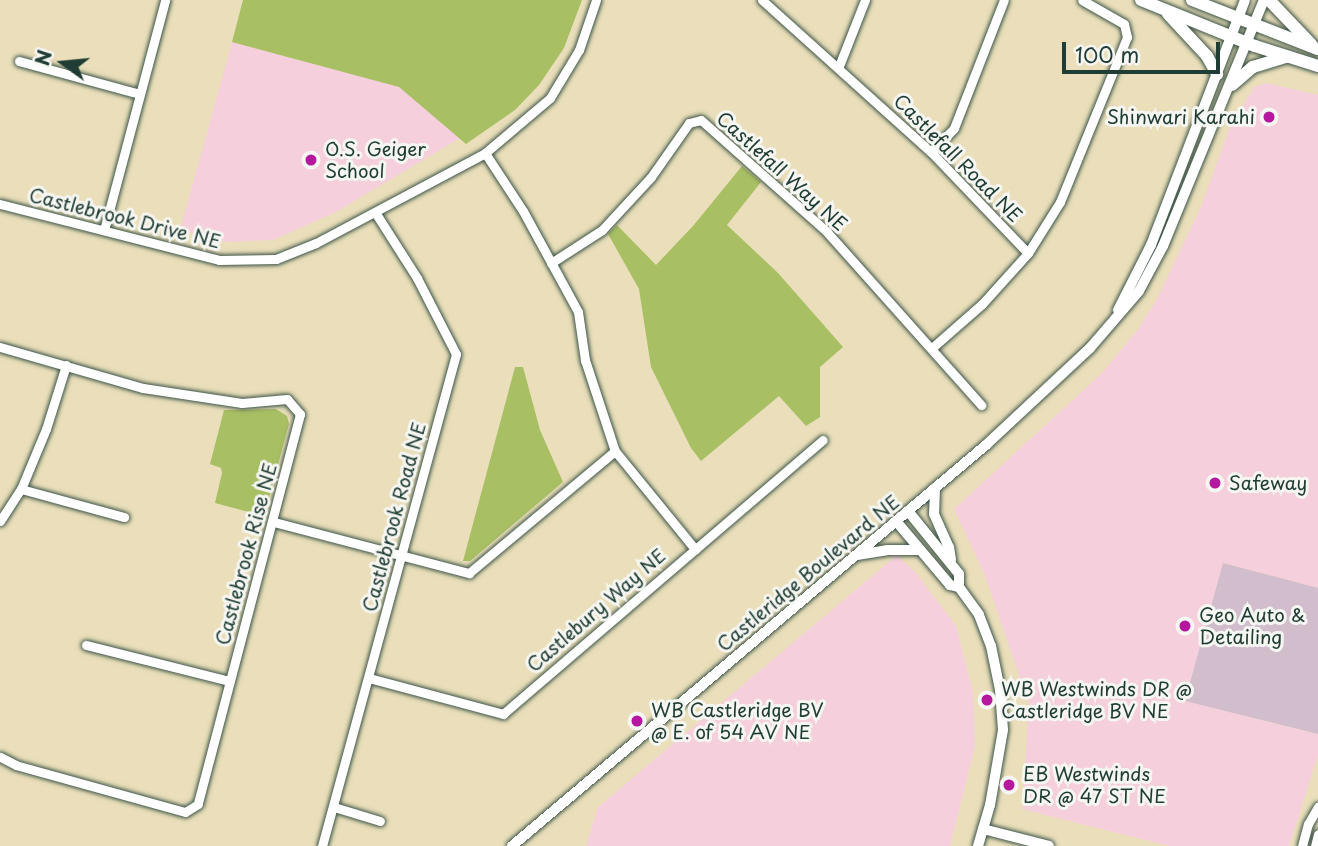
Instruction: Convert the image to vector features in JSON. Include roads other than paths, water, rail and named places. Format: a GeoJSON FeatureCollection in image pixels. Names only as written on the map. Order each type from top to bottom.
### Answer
{"type":"FeatureCollection","features":[{"type":"Feature","properties":{"kind":"main road"},"geometry":{"type":"LineString","coordinates":[[1141,0],[1285,57],[1318,66]]}},
{"type":"Feature","properties":{"kind":"main road"},"geometry":{"type":"LineString","coordinates":[[1192,0],[1316,48]]}},
{"type":"Feature","properties":{"kind":"main road"},"geometry":{"type":"LineString","coordinates":[[1267,0],[1316,48]]}},
{"type":"Feature","properties":{"kind":"main road"},"geometry":{"type":"LineString","coordinates":[[1166,12],[1207,56],[1217,74]]}},
{"type":"Feature","properties":{"kind":"main road"},"geometry":{"type":"LineString","coordinates":[[1232,85],[1253,67],[1285,57]]}},
{"type":"Feature","properties":{"kind":"street"},"geometry":{"type":"LineString","coordinates":[[104,230],[165,0]]}},
{"type":"Feature","properties":{"kind":"street","name":"Castlebrook Drive NE"},"geometry":{"type":"LineString","coordinates":[[0,204],[196,256],[246,262],[276,259],[316,243],[485,153],[550,98],[579,50],[596,0]]}},
{"type":"Feature","properties":{"kind":"street","name":"Castlefall Road NE"},"geometry":{"type":"LineString","coordinates":[[762,0],[839,66],[931,152],[1028,253]]}},
{"type":"Feature","properties":{"kind":"street"},"geometry":{"type":"LineString","coordinates":[[839,66],[865,0]]}},
{"type":"Feature","properties":{"kind":"street"},"geometry":{"type":"LineString","coordinates":[[931,152],[954,128],[1004,0]]}},
{"type":"Feature","properties":{"kind":"street"},"geometry":{"type":"LineString","coordinates":[[932,348],[982,304],[1028,253],[1060,202],[1127,37],[1124,24],[1082,0]]}},
{"type":"Feature","properties":{"kind":"street","name":"Castleridge Boulevard NE"},"geometry":{"type":"LineString","coordinates":[[1115,316],[1125,291],[1151,245],[1245,0]]}},
{"type":"Feature","properties":{"kind":"street","name":"Castleridge Boulevard NE"},"geometry":{"type":"LineString","coordinates":[[512,846],[908,512],[1060,378],[1139,291],[1163,246],[1267,0]]}},
{"type":"Feature","properties":{"kind":"street"},"geometry":{"type":"LineString","coordinates":[[19,61],[140,93]]}},
{"type":"Feature","properties":{"kind":"street","name":"Castlefall Way NE"},"geometry":{"type":"LineString","coordinates":[[551,263],[602,230],[651,177],[689,123],[701,120],[827,232],[981,405]]}},
{"type":"Feature","properties":{"kind":"street","name":"Castlebury Way NE"},"geometry":{"type":"LineString","coordinates":[[369,678],[503,713],[695,549],[615,452],[588,373],[579,312],[523,211],[485,153]]}},
{"type":"Feature","properties":{"kind":"street","name":"Castlebrook Road NE"},"geometry":{"type":"LineString","coordinates":[[322,846],[457,354],[417,278],[375,212]]}},
{"type":"Feature","properties":{"kind":"street","name":"Castlebrook Rise NE"},"geometry":{"type":"LineString","coordinates":[[0,347],[143,388],[242,403],[287,399],[300,414],[274,522],[198,804],[185,812],[16,765],[0,757]]}},
{"type":"Feature","properties":{"kind":"street"},"geometry":{"type":"LineString","coordinates":[[0,521],[21,489],[46,429],[66,365]]}},
{"type":"Feature","properties":{"kind":"street"},"geometry":{"type":"LineString","coordinates":[[695,549],[823,440]]}},
{"type":"Feature","properties":{"kind":"street"},"geometry":{"type":"LineString","coordinates":[[274,522],[470,573],[615,452]]}},
{"type":"Feature","properties":{"kind":"street"},"geometry":{"type":"LineString","coordinates":[[935,488],[934,514],[949,547],[951,561]]}},
{"type":"Feature","properties":{"kind":"street"},"geometry":{"type":"LineString","coordinates":[[21,489],[124,517]]}},
{"type":"Feature","properties":{"kind":"street"},"geometry":{"type":"LineString","coordinates":[[908,512],[959,573],[959,587],[979,615],[991,646],[1003,715],[1001,754],[978,846]]}},
{"type":"Feature","properties":{"kind":"street"},"geometry":{"type":"LineString","coordinates":[[896,521],[950,585],[959,587]]}},
{"type":"Feature","properties":{"kind":"street"},"geometry":{"type":"LineString","coordinates":[[854,556],[887,550],[920,550]]}},
{"type":"Feature","properties":{"kind":"street"},"geometry":{"type":"LineString","coordinates":[[86,645],[229,681]]}},
{"type":"Feature","properties":{"kind":"street"},"geometry":{"type":"LineString","coordinates":[[334,807],[380,821]]}},
{"type":"Feature","properties":{"kind":"street"},"geometry":{"type":"LineString","coordinates":[[1302,846],[1308,824],[1318,807]]}},
{"type":"Feature","properties":{"kind":"street"},"geometry":{"type":"LineString","coordinates":[[983,829],[1049,846]]}},
{"type":"Feature","properties":{"kind":"street"},"geometry":{"type":"LineString","coordinates":[[1315,846],[1318,834]]}},
{"type":"Feature","properties":{"kind":"place","name":"Shinwari Karahi"},"geometry":{"type":"Point","coordinates":[1269,117]}},
{"type":"Feature","properties":{"kind":"place","name":"O.S. Geiger School"},"geometry":{"type":"Point","coordinates":[311,160]}},
{"type":"Feature","properties":{"kind":"place","name":"Safeway"},"geometry":{"type":"Point","coordinates":[1215,483]}},
{"type":"Feature","properties":{"kind":"place","name":"Geo Auto & Detailing"},"geometry":{"type":"Point","coordinates":[1185,626]}},
{"type":"Feature","properties":{"kind":"place","name":"WB Westwinds DR @ Castleridge BV NE"},"geometry":{"type":"Point","coordinates":[987,700]}},
{"type":"Feature","properties":{"kind":"place","name":"WB Castleridge BV @ E. of 54 AV NE"},"geometry":{"type":"Point","coordinates":[637,721]}},
{"type":"Feature","properties":{"kind":"place","name":"EB Westwinds DR @ 47 ST NE"},"geometry":{"type":"Point","coordinates":[1009,785]}}]}
